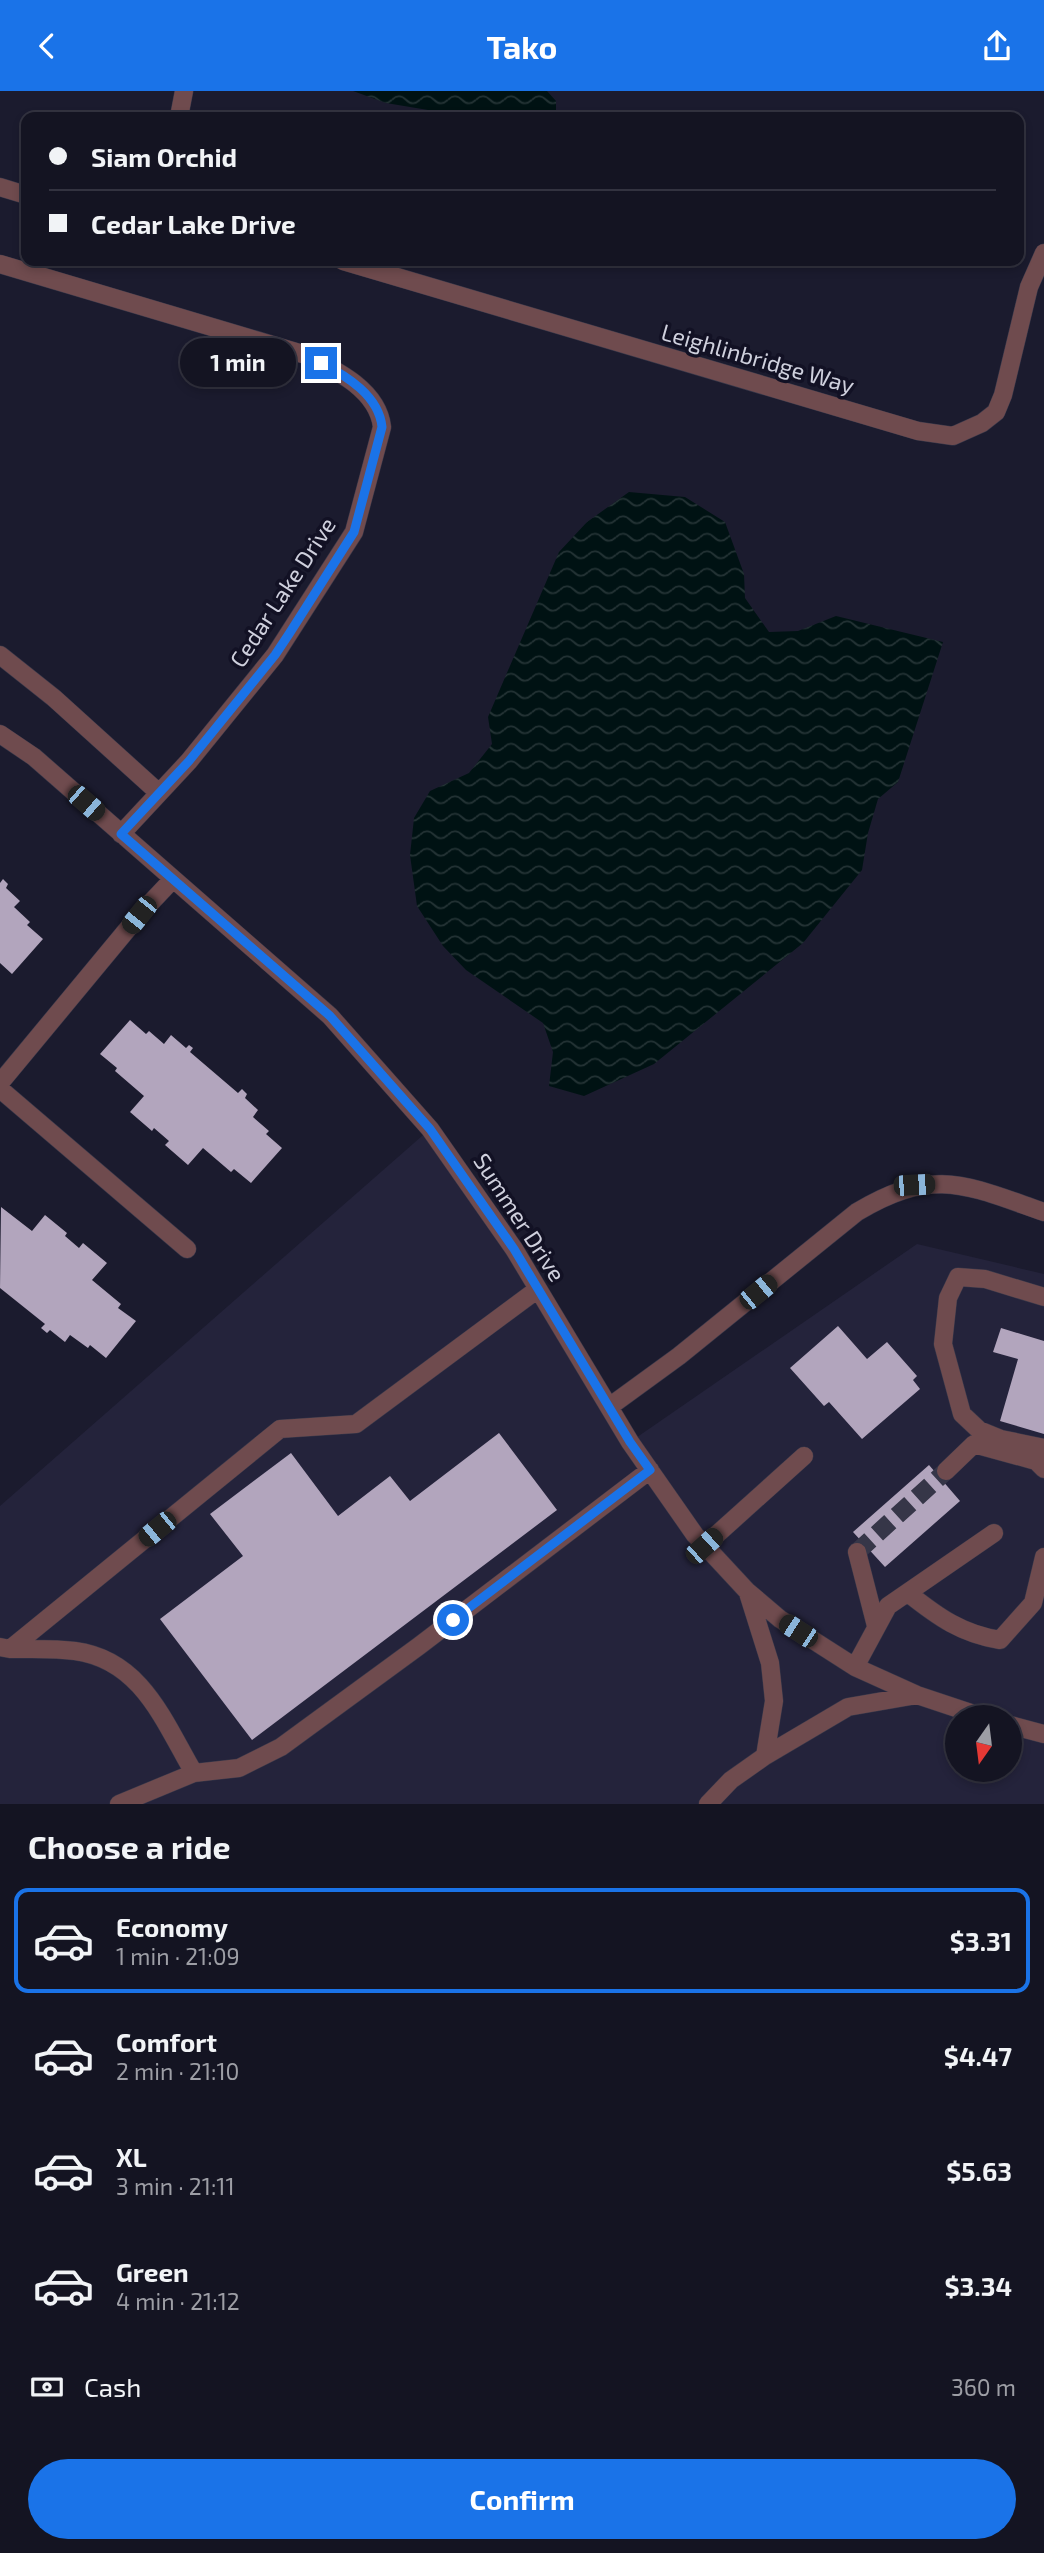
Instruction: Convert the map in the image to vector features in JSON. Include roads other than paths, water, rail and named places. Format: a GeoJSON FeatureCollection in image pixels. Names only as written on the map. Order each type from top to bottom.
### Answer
{"type":"FeatureCollection","features":[{"type":"Feature","properties":{"kind":"street"},"geometry":{"type":"LineString","coordinates":[[180,112],[184,91]]}},
{"type":"Feature","properties":{"kind":"street"},"geometry":{"type":"LineString","coordinates":[[0,187],[21,193]]}},
{"type":"Feature","properties":{"kind":"street","name":"Leighlinbridge Way"},"geometry":{"type":"LineString","coordinates":[[360,266],[918,431],[953,436],[982,423],[996,412],[1003,395],[1029,287],[1044,253]]}},
{"type":"Feature","properties":{"kind":"street","name":"Cedar Lake Drive"},"geometry":{"type":"LineString","coordinates":[[0,264],[306,355],[337,370],[375,402],[380,414],[382,427],[354,532],[275,655],[189,761],[121,834]]}},
{"type":"Feature","properties":{"kind":"street"},"geometry":{"type":"LineString","coordinates":[[0,655],[54,698],[159,793]]}},
{"type":"Feature","properties":{"kind":"street","name":"Summer Drive"},"geometry":{"type":"LineString","coordinates":[[0,734],[34,757],[330,1016],[430,1129],[514,1249],[630,1442],[704,1546],[747,1591],[779,1619],[855,1667],[917,1695],[947,1705]]}},
{"type":"Feature","properties":{"kind":"street"},"geometry":{"type":"LineString","coordinates":[[0,1083],[139,915],[173,879]]}},
{"type":"Feature","properties":{"kind":"street"},"geometry":{"type":"LineString","coordinates":[[0,1089],[187,1249]]}},
{"type":"Feature","properties":{"kind":"street"},"geometry":{"type":"LineString","coordinates":[[609,1407],[679,1356],[857,1212],[883,1196],[914,1185],[943,1184],[976,1188],[1044,1212]]}},
{"type":"Feature","properties":{"kind":"street"},"geometry":{"type":"LineString","coordinates":[[1044,1297],[985,1279],[958,1277],[948,1298],[943,1344],[962,1414],[979,1430],[1001,1439],[1044,1448]]}},
{"type":"Feature","properties":{"kind":"street"},"geometry":{"type":"LineString","coordinates":[[5,1648],[280,1429],[356,1424],[538,1289]]}},
{"type":"Feature","properties":{"kind":"street"},"geometry":{"type":"LineString","coordinates":[[946,1471],[974,1444],[1036,1461],[1044,1469]]}},
{"type":"Feature","properties":{"kind":"street"},"geometry":{"type":"LineString","coordinates":[[704,1546],[804,1456]]}},
{"type":"Feature","properties":{"kind":"street"},"geometry":{"type":"LineString","coordinates":[[119,1804],[194,1773],[239,1768],[281,1747],[650,1470]]}},
{"type":"Feature","properties":{"kind":"street"},"geometry":{"type":"LineString","coordinates":[[855,1667],[888,1605],[994,1534]]}},
{"type":"Feature","properties":{"kind":"street"},"geometry":{"type":"LineString","coordinates":[[857,1552],[876,1626]]}},
{"type":"Feature","properties":{"kind":"street"},"geometry":{"type":"LineString","coordinates":[[908,1593],[938,1617],[975,1636],[1000,1640],[1033,1603],[1044,1557]]}},
{"type":"Feature","properties":{"kind":"street"},"geometry":{"type":"LineString","coordinates":[[747,1591],[770,1663],[774,1701],[765,1756]]}},
{"type":"Feature","properties":{"kind":"street"},"geometry":{"type":"LineString","coordinates":[[5,1648],[76,1651],[104,1659],[123,1669],[150,1695],[194,1773]]}},
{"type":"Feature","properties":{"kind":"street"},"geometry":{"type":"LineString","coordinates":[[708,1804],[731,1780],[765,1756],[848,1707],[917,1695]]}},
{"type":"Feature","properties":{"kind":"street"},"geometry":{"type":"LineString","coordinates":[[1022,1728],[1044,1734]]}},
{"type":"Feature","properties":{"kind":"water"},"geometry":{"type":"Polygon","coordinates":[[[353,91],[547,91],[556,101],[556,112],[440,112],[386,103],[353,91]]]}},
{"type":"Feature","properties":{"kind":"water"},"geometry":{"type":"Polygon","coordinates":[[[629,492],[685,497],[725,522],[744,574],[745,598],[769,632],[798,631],[836,616],[943,642],[898,782],[878,799],[868,833],[862,870],[803,943],[654,1064],[584,1096],[549,1086],[553,1052],[543,1023],[466,970],[443,946],[417,906],[410,855],[414,818],[430,791],[469,773],[492,744],[488,717],[559,552],[587,522],[629,492]]]}},
{"type":"Feature","properties":{"kind":"tunnel"},"geometry":{"type":"LineString","coordinates":[[857,1552],[946,1471]]}}]}
